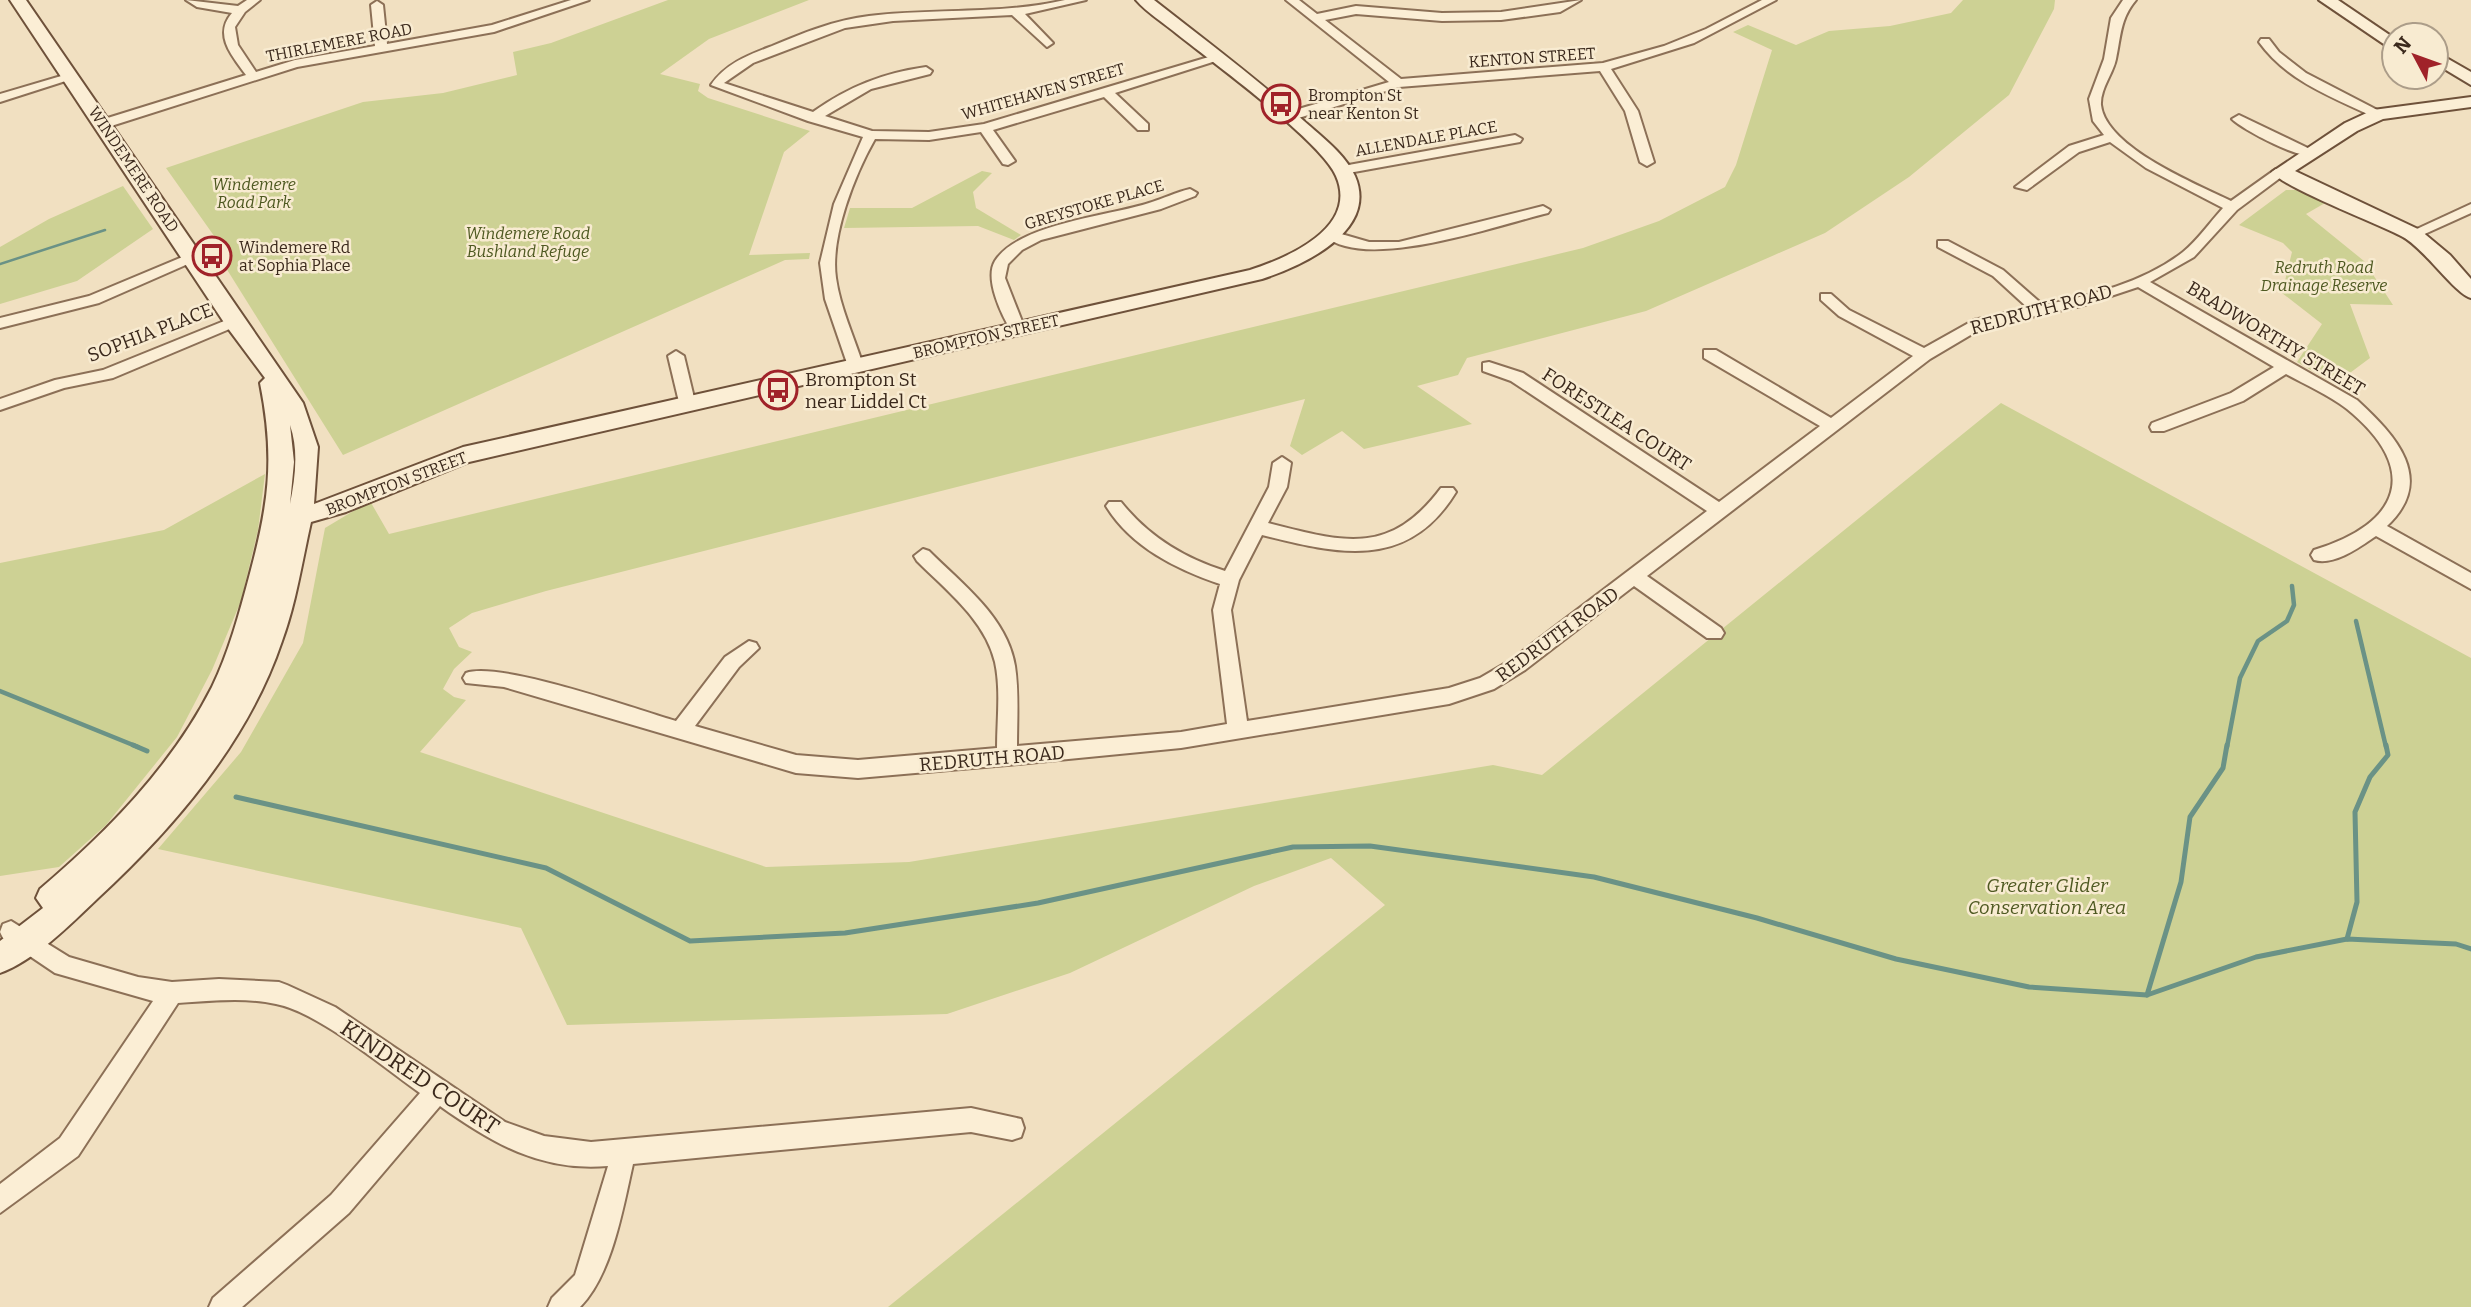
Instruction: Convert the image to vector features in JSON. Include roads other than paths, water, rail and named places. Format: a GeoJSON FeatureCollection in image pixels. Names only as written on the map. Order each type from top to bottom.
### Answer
{"type":"FeatureCollection","features":[{"type":"Feature","properties":{"kind":"main road","name":"WINDEMERE ROAD"},"geometry":{"type":"LineString","coordinates":[[72,77],[234,322],[268,371],[282,385],[304,433],[305,480]]}},
{"type":"Feature","properties":{"kind":"main road"},"geometry":{"type":"LineString","coordinates":[[2281,172],[2413,234],[2443,259],[2471,292]]}},
{"type":"Feature","properties":{"kind":"main road"},"geometry":{"type":"LineString","coordinates":[[305,480],[345,493],[376,490]]}},
{"type":"Feature","properties":{"kind":"street"},"geometry":{"type":"LineString","coordinates":[[192,0],[201,5],[239,10]]}},
{"type":"Feature","properties":{"kind":"street"},"geometry":{"type":"LineString","coordinates":[[253,76],[228,42],[228,26],[239,10],[254,0]]}},
{"type":"Feature","properties":{"kind":"street"},"geometry":{"type":"LineString","coordinates":[[525,0],[540,15]]}},
{"type":"Feature","properties":{"kind":"street","name":"THIRLEMERE ROAD"},"geometry":{"type":"LineString","coordinates":[[103,124],[295,64],[494,28],[583,0]]}},
{"type":"Feature","properties":{"kind":"street"},"geometry":{"type":"LineString","coordinates":[[1016,12],[1080,0]]}},
{"type":"Feature","properties":{"kind":"street"},"geometry":{"type":"LineString","coordinates":[[1144,0],[1287,117],[1334,158],[1343,170]]}},
{"type":"Feature","properties":{"kind":"street"},"geometry":{"type":"LineString","coordinates":[[1292,0],[1398,83]]}},
{"type":"Feature","properties":{"kind":"street"},"geometry":{"type":"LineString","coordinates":[[1315,18],[1356,9],[1443,17],[1501,16],[1560,8],[1575,0]]}},
{"type":"Feature","properties":{"kind":"street","name":"KENTON STREET"},"geometry":{"type":"LineString","coordinates":[[1287,117],[1398,83],[1603,67],[1659,53],[1688,42],[1770,0]]}},
{"type":"Feature","properties":{"kind":"street"},"geometry":{"type":"LineString","coordinates":[[2130,0],[2118,14],[2110,60],[2095,105],[2101,127],[2119,146],[2232,207]]}},
{"type":"Feature","properties":{"kind":"street"},"geometry":{"type":"LineString","coordinates":[[2327,0],[2380,36]]}},
{"type":"Feature","properties":{"kind":"street"},"geometry":{"type":"LineString","coordinates":[[2351,0],[2382,21]]}},
{"type":"Feature","properties":{"kind":"street","name":"WINDEMERE ROAD"},"geometry":{"type":"LineString","coordinates":[[19,1],[72,77]]}},
{"type":"Feature","properties":{"kind":"street"},"geometry":{"type":"LineString","coordinates":[[377,5],[381,48]]}},
{"type":"Feature","properties":{"kind":"street"},"geometry":{"type":"LineString","coordinates":[[1016,12],[1047,43]]}},
{"type":"Feature","properties":{"kind":"street","name":"WHITEHAVEN STREET"},"geometry":{"type":"LineString","coordinates":[[1016,12],[893,17],[837,26],[754,58],[723,77],[717,85],[871,135],[929,136],[985,128],[1216,59]]}},
{"type":"Feature","properties":{"kind":"street"},"geometry":{"type":"LineString","coordinates":[[2265,41],[2272,52],[2288,66],[2379,114]]}},
{"type":"Feature","properties":{"kind":"street"},"geometry":{"type":"LineString","coordinates":[[2450,66],[2471,80]]}},
{"type":"Feature","properties":{"kind":"street"},"geometry":{"type":"LineString","coordinates":[[1603,67],[1631,106],[1641,126],[1647,162]]}},
{"type":"Feature","properties":{"kind":"street"},"geometry":{"type":"LineString","coordinates":[[813,118],[850,91],[873,81],[896,74],[926,71]]}},
{"type":"Feature","properties":{"kind":"street"},"geometry":{"type":"LineString","coordinates":[[0,98],[72,77]]}},
{"type":"Feature","properties":{"kind":"street"},"geometry":{"type":"LineString","coordinates":[[2450,85],[2471,100]]}},
{"type":"Feature","properties":{"kind":"street"},"geometry":{"type":"LineString","coordinates":[[1106,92],[1143,127]]}},
{"type":"Feature","properties":{"kind":"street","name":"REDRUTH ROAD"},"geometry":{"type":"LineString","coordinates":[[473,678],[504,679],[796,764],[871,769],[1238,731],[1415,703],[1487,684],[1518,665],[1831,425],[1959,332],[1979,323],[2076,303],[2139,282],[2189,254],[2232,207],[2351,127],[2379,114],[2471,100]]}},
{"type":"Feature","properties":{"kind":"street"},"geometry":{"type":"LineString","coordinates":[[2239,118],[2254,129],[2309,154]]}},
{"type":"Feature","properties":{"kind":"street"},"geometry":{"type":"LineString","coordinates":[[985,128],[1008,161]]}},
{"type":"Feature","properties":{"kind":"street"},"geometry":{"type":"LineString","coordinates":[[855,365],[827,277],[827,256],[858,154],[871,135]]}},
{"type":"Feature","properties":{"kind":"street"},"geometry":{"type":"LineString","coordinates":[[2022,187],[2074,149],[2111,137]]}},
{"type":"Feature","properties":{"kind":"street","name":"ALLENDALE PLACE"},"geometry":{"type":"LineString","coordinates":[[1343,170],[1515,139]]}},
{"type":"Feature","properties":{"kind":"street","name":"BROMPTON STREET"},"geometry":{"type":"LineString","coordinates":[[287,521],[376,490],[463,455],[1267,271],[1302,257],[1331,235],[1343,218],[1348,202],[1343,170]]}},
{"type":"Feature","properties":{"kind":"street","name":"GREYSTOKE PLACE"},"geometry":{"type":"LineString","coordinates":[[1017,329],[998,278],[1001,263],[1017,247],[1036,237],[1156,206],[1189,193]]}},
{"type":"Feature","properties":{"kind":"street"},"geometry":{"type":"LineString","coordinates":[[2413,234],[2471,208]]}},
{"type":"Feature","properties":{"kind":"street"},"geometry":{"type":"LineString","coordinates":[[1331,235],[1368,246],[1399,246],[1543,210]]}},
{"type":"Feature","properties":{"kind":"street"},"geometry":{"type":"LineString","coordinates":[[1943,244],[1998,274],[2039,310]]}},
{"type":"Feature","properties":{"kind":"street"},"geometry":{"type":"LineString","coordinates":[[0,324],[35,317],[106,295],[150,272],[192,257]]}},
{"type":"Feature","properties":{"kind":"street","name":"BRADWORTHY STREET"},"geometry":{"type":"LineString","coordinates":[[2139,282],[2351,404],[2391,445],[2404,478],[2403,494],[2393,512],[2342,551],[2320,555]]}},
{"type":"Feature","properties":{"kind":"street"},"geometry":{"type":"LineString","coordinates":[[1826,298],[1844,313],[1924,355]]}},
{"type":"Feature","properties":{"kind":"street","name":"SOPHIA PLACE"},"geometry":{"type":"LineString","coordinates":[[0,405],[61,384],[107,374],[234,322]]}},
{"type":"Feature","properties":{"kind":"street"},"geometry":{"type":"LineString","coordinates":[[1710,354],[1831,425]]}},
{"type":"Feature","properties":{"kind":"street"},"geometry":{"type":"LineString","coordinates":[[676,356],[687,402]]}},
{"type":"Feature","properties":{"kind":"street","name":"FORESTLEA COURT"},"geometry":{"type":"LineString","coordinates":[[1489,367],[1517,377],[1720,511]]}},
{"type":"Feature","properties":{"kind":"street"},"geometry":{"type":"LineString","coordinates":[[2158,427],[2237,397],[2285,367]]}},
{"type":"Feature","properties":{"kind":"street","name":"WINDEMERE ROAD"},"geometry":{"type":"LineString","coordinates":[[9,942],[91,886],[145,832],[189,781],[239,708],[259,667],[279,615],[287,521],[282,461],[268,371]]}},
{"type":"Feature","properties":{"kind":"street"},"geometry":{"type":"LineString","coordinates":[[1238,731],[1222,610],[1230,580],[1278,487],[1282,463]]}},
{"type":"Feature","properties":{"kind":"street","name":"WINDEMERE ROAD"},"geometry":{"type":"LineString","coordinates":[[287,521],[305,480]]}},
{"type":"Feature","properties":{"kind":"street"},"geometry":{"type":"LineString","coordinates":[[1257,527],[1331,546],[1365,547],[1394,540],[1420,526],[1436,511],[1447,492]]}},
{"type":"Feature","properties":{"kind":"street"},"geometry":{"type":"LineString","coordinates":[[1115,506],[1126,522],[1182,562],[1230,580]]}},
{"type":"Feature","properties":{"kind":"street"},"geometry":{"type":"LineString","coordinates":[[2375,527],[2471,582]]}},
{"type":"Feature","properties":{"kind":"street"},"geometry":{"type":"LineString","coordinates":[[923,556],[984,620],[997,640],[1005,663],[1007,757]]}},
{"type":"Feature","properties":{"kind":"street"},"geometry":{"type":"LineString","coordinates":[[1634,577],[1714,633]]}},
{"type":"Feature","properties":{"kind":"street"},"geometry":{"type":"LineString","coordinates":[[681,730],[732,662],[749,648]]}},
{"type":"Feature","properties":{"kind":"street","name":"KINDRED COURT"},"geometry":{"type":"LineString","coordinates":[[9,942],[63,966],[138,988],[172,993],[219,990],[279,993],[327,1015],[498,1132],[544,1149],[591,1155],[971,1120],[1012,1128]]}},
{"type":"Feature","properties":{"kind":"street"},"geometry":{"type":"LineString","coordinates":[[0,1200],[69,1147],[172,993]]}},
{"type":"Feature","properties":{"kind":"street"},"geometry":{"type":"LineString","coordinates":[[222,1307],[340,1203],[437,1091]]}},
{"type":"Feature","properties":{"kind":"street"},"geometry":{"type":"LineString","coordinates":[[561,1307],[585,1283],[608,1215],[624,1151]]}},
{"type":"Feature","properties":{"kind":"waterway"},"geometry":{"type":"LineString","coordinates":[[0,264],[105,230]]}},
{"type":"Feature","properties":{"kind":"waterway"},"geometry":{"type":"LineString","coordinates":[[2227,747],[2240,678],[2258,641],[2287,621],[2294,605],[2292,586]]}},
{"type":"Feature","properties":{"kind":"waterway"},"geometry":{"type":"LineString","coordinates":[[2356,621],[2386,747]]}},
{"type":"Feature","properties":{"kind":"waterway"},"geometry":{"type":"LineString","coordinates":[[0,691],[138,747]]}},
{"type":"Feature","properties":{"kind":"waterway"},"geometry":{"type":"LineString","coordinates":[[133,745],[147,751]]}},
{"type":"Feature","properties":{"kind":"waterway"},"geometry":{"type":"LineString","coordinates":[[2147,995],[2181,882],[2190,817],[2223,768],[2227,745]]}},
{"type":"Feature","properties":{"kind":"waterway"},"geometry":{"type":"LineString","coordinates":[[2347,939],[2357,902],[2355,812],[2370,777],[2388,755],[2386,745]]}},
{"type":"Feature","properties":{"kind":"waterway"},"geometry":{"type":"LineString","coordinates":[[236,797],[546,868],[690,941],[845,933],[1038,903],[1293,847],[1370,846],[1594,877],[1757,918],[1896,959],[2029,987],[2147,995]]}},
{"type":"Feature","properties":{"kind":"waterway"},"geometry":{"type":"LineString","coordinates":[[2147,995],[2256,957],[2347,939]]}},
{"type":"Feature","properties":{"kind":"waterway"},"geometry":{"type":"LineString","coordinates":[[2347,939],[2456,944],[2471,949]]}},
{"type":"Feature","properties":{"kind":"place","name":"Brompton St near Kenton St"},"geometry":{"type":"Point","coordinates":[1281,104]}},
{"type":"Feature","properties":{"kind":"place","name":"Windemere Rd at Sophia Place"},"geometry":{"type":"Point","coordinates":[212,256]}},
{"type":"Feature","properties":{"kind":"place","name":"Brompton St near Liddel Ct"},"geometry":{"type":"Point","coordinates":[778,390]}},
{"type":"Feature","properties":{"kind":"park label","name":"Windemere Road Park"},"geometry":{"type":"Point","coordinates":[254,193]}},
{"type":"Feature","properties":{"kind":"park label","name":"Windemere Road Bushland Refuge"},"geometry":{"type":"Point","coordinates":[528,242]}},
{"type":"Feature","properties":{"kind":"park label","name":"Redruth Road Drainage Reserve"},"geometry":{"type":"Point","coordinates":[2324,276]}},
{"type":"Feature","properties":{"kind":"park label","name":"Greater Glider Conservation Area"},"geometry":{"type":"Point","coordinates":[2047,896]}}]}
